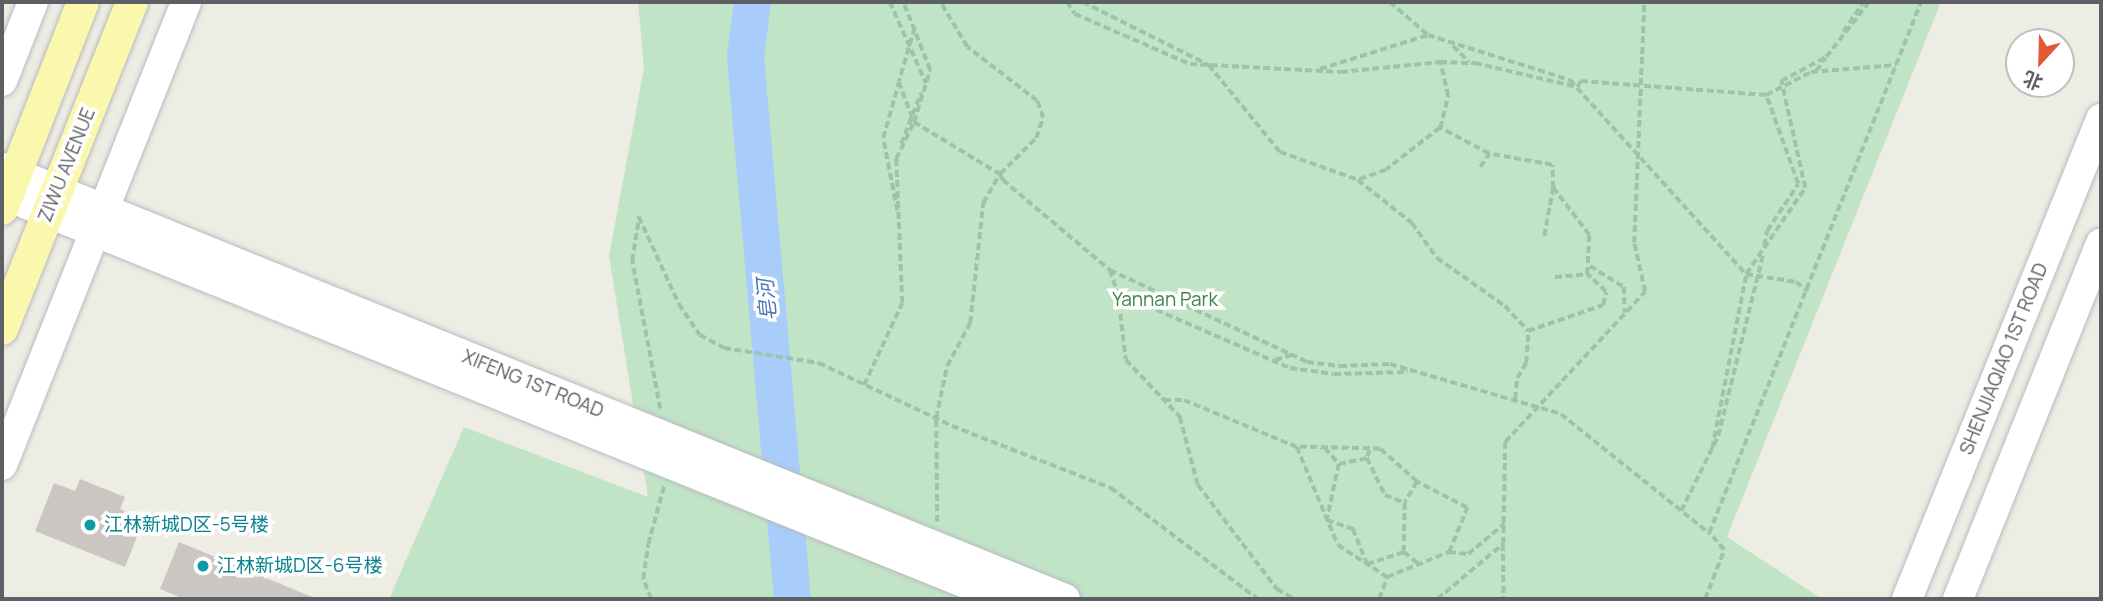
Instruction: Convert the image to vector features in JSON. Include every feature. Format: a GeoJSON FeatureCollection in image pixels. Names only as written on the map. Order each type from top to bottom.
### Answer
{"type":"FeatureCollection","features":[{"type":"Feature","properties":{"kind":"main road"},"geometry":{"type":"LineString","coordinates":[[2,81],[33,2]]}},
{"type":"Feature","properties":{"kind":"main road"},"geometry":{"type":"LineString","coordinates":[[5,188],[83,2]]}},
{"type":"Feature","properties":{"kind":"main road","name":"ZIWU AVENUE"},"geometry":{"type":"LineString","coordinates":[[2,329],[132,2]]}},
{"type":"Feature","properties":{"kind":"main road"},"geometry":{"type":"LineString","coordinates":[[2,465],[186,2]]}},
{"type":"Feature","properties":{"kind":"main road","name":"SHENJIAQIAO 1ST ROAD"},"geometry":{"type":"LineString","coordinates":[[1907,599],[2101,119]]}},
{"type":"Feature","properties":{"kind":"main road","name":"XIFENG 1ST ROAD"},"geometry":{"type":"LineString","coordinates":[[5,188],[53,201],[838,520],[1005,599]]}},
{"type":"Feature","properties":{"kind":"main road"},"geometry":{"type":"LineString","coordinates":[[1958,599],[2101,244]]}},
{"type":"Feature","properties":{"kind":"main road","name":"XIFENG 1ST ROAD"},"geometry":{"type":"LineString","coordinates":[[838,520],[937,548],[1065,599]]}},
{"type":"Feature","properties":{"kind":"path"},"geometry":{"type":"LineString","coordinates":[[890,2],[926,83]]}},
{"type":"Feature","properties":{"kind":"path"},"geometry":{"type":"LineString","coordinates":[[896,159],[914,122],[930,70],[902,2]]}},
{"type":"Feature","properties":{"kind":"path"},"geometry":{"type":"LineString","coordinates":[[937,548],[936,418],[947,366],[971,323],[983,203],[1000,174],[1036,138],[1043,118],[1037,101],[968,47],[940,2]]}},
{"type":"Feature","properties":{"kind":"path"},"geometry":{"type":"LineString","coordinates":[[1067,2],[1075,14],[1190,64],[1341,72],[1440,62],[1469,62],[1577,87]]}},
{"type":"Feature","properties":{"kind":"path"},"geometry":{"type":"LineString","coordinates":[[1083,2],[1209,65],[1280,152],[1358,180],[1412,223],[1437,258],[1505,306],[1528,331],[1526,363],[1517,378],[1515,400]]}},
{"type":"Feature","properties":{"kind":"path"},"geometry":{"type":"LineString","coordinates":[[1390,2],[1428,36],[1570,80],[1746,274],[1796,282],[1808,291]]}},
{"type":"Feature","properties":{"kind":"path"},"geometry":{"type":"LineString","coordinates":[[1504,599],[1505,442],[1645,292],[1634,243],[1644,2]]}},
{"type":"Feature","properties":{"kind":"path"},"geometry":{"type":"LineString","coordinates":[[1816,71],[1863,2]]}},
{"type":"Feature","properties":{"kind":"path"},"geometry":{"type":"LineString","coordinates":[[1712,448],[1746,274],[1805,188],[1780,88],[1781,81],[1826,57],[1869,2]]}},
{"type":"Feature","properties":{"kind":"path"},"geometry":{"type":"LineString","coordinates":[[1709,533],[1922,2]]}},
{"type":"Feature","properties":{"kind":"path"},"geometry":{"type":"LineString","coordinates":[[899,223],[883,138],[915,29]]}},
{"type":"Feature","properties":{"kind":"path"},"geometry":{"type":"LineString","coordinates":[[1314,71],[1428,36]]}},
{"type":"Feature","properties":{"kind":"path"},"geometry":{"type":"LineString","coordinates":[[1452,44],[1469,62]]}},
{"type":"Feature","properties":{"kind":"path"},"geometry":{"type":"LineString","coordinates":[[1358,180],[1386,170],[1440,128],[1448,96],[1440,62]]}},
{"type":"Feature","properties":{"kind":"path"},"geometry":{"type":"LineString","coordinates":[[1577,87],[1581,81],[1766,95],[1816,71],[1897,65]]}},
{"type":"Feature","properties":{"kind":"path"},"geometry":{"type":"LineString","coordinates":[[900,82],[914,122],[1000,174],[1003,180],[1110,270],[1307,362],[1340,366],[1390,364],[1561,414],[1709,533],[1724,550],[1705,599]]}},
{"type":"Feature","properties":{"kind":"path"},"geometry":{"type":"LineString","coordinates":[[864,385],[902,303],[896,159],[911,113],[926,83]]}},
{"type":"Feature","properties":{"kind":"path"},"geometry":{"type":"LineString","coordinates":[[1766,95],[1798,184],[1805,188]]}},
{"type":"Feature","properties":{"kind":"path"},"geometry":{"type":"LineString","coordinates":[[1440,128],[1489,154],[1552,165],[1553,188],[1544,236]]}},
{"type":"Feature","properties":{"kind":"path"},"geometry":{"type":"LineString","coordinates":[[1479,167],[1489,154]]}},
{"type":"Feature","properties":{"kind":"path"},"geometry":{"type":"LineString","coordinates":[[1681,511],[1718,436],[1768,231],[1798,184]]}},
{"type":"Feature","properties":{"kind":"path"},"geometry":{"type":"LineString","coordinates":[[1553,188],[1589,235],[1590,266],[1587,274]]}},
{"type":"Feature","properties":{"kind":"path"},"geometry":{"type":"LineString","coordinates":[[650,599],[643,579],[648,544],[675,454],[632,261],[639,217],[679,304],[700,335],[724,348],[819,363],[936,418],[1111,488],[1258,599]]}},
{"type":"Feature","properties":{"kind":"path"},"geometry":{"type":"LineString","coordinates":[[1590,266],[1624,287],[1625,313]]}},
{"type":"Feature","properties":{"kind":"path"},"geometry":{"type":"LineString","coordinates":[[1110,270],[1118,293],[1126,360],[1180,417],[1198,485],[1277,589],[1294,599]]}},
{"type":"Feature","properties":{"kind":"path"},"geometry":{"type":"LineString","coordinates":[[1528,331],[1603,305],[1606,292],[1587,274],[1555,277]]}},
{"type":"Feature","properties":{"kind":"path"},"geometry":{"type":"LineString","coordinates":[[1118,293],[1290,368],[1334,374],[1410,372]]}},
{"type":"Feature","properties":{"kind":"path"},"geometry":{"type":"LineString","coordinates":[[1273,360],[1292,355]]}},
{"type":"Feature","properties":{"kind":"path"},"geometry":{"type":"LineString","coordinates":[[1164,400],[1184,400],[1297,447],[1380,449],[1417,482],[1467,508],[1449,552]]}},
{"type":"Feature","properties":{"kind":"path"},"geometry":{"type":"LineString","coordinates":[[1297,447],[1338,545],[1387,577]]}},
{"type":"Feature","properties":{"kind":"path"},"geometry":{"type":"LineString","coordinates":[[1325,448],[1339,464]]}},
{"type":"Feature","properties":{"kind":"path"},"geometry":{"type":"LineString","coordinates":[[1370,449],[1367,458],[1385,495],[1405,503]]}},
{"type":"Feature","properties":{"kind":"path"},"geometry":{"type":"LineString","coordinates":[[1339,464],[1367,458]]}},
{"type":"Feature","properties":{"kind":"path"},"geometry":{"type":"LineString","coordinates":[[1327,520],[1339,464]]}},
{"type":"Feature","properties":{"kind":"path"},"geometry":{"type":"LineString","coordinates":[[1404,552],[1405,503],[1417,482]]}},
{"type":"Feature","properties":{"kind":"path"},"geometry":{"type":"LineString","coordinates":[[1327,520],[1353,529],[1367,564]]}},
{"type":"Feature","properties":{"kind":"path"},"geometry":{"type":"LineString","coordinates":[[1379,599],[1387,577],[1449,552],[1468,554],[1504,524]]}},
{"type":"Feature","properties":{"kind":"path"},"geometry":{"type":"LineString","coordinates":[[1437,599],[1503,544]]}},
{"type":"Feature","properties":{"kind":"path"},"geometry":{"type":"LineString","coordinates":[[1367,564],[1404,552]]}},
{"type":"Feature","properties":{"kind":"path"},"geometry":{"type":"LineString","coordinates":[[1404,552],[1419,564]]}},
{"type":"Feature","properties":{"kind":"green space","name":"Yannan Park"},"geometry":{"type":"Polygon","coordinates":[[[638,2],[1941,2],[1727,537],[1822,599],[389,599],[464,427],[648,497],[609,256],[644,68],[638,2]]]}},
{"type":"Feature","properties":{"kind":"building","name":"江林新城D区-5号楼"},"geometry":{"type":"Polygon","coordinates":[[[80,479],[125,497],[120,509],[144,519],[125,567],[35,531],[54,483],[75,491],[80,479]]]}},
{"type":"Feature","properties":{"kind":"building","name":"江林新城D区-6号楼"},"geometry":{"type":"Polygon","coordinates":[[[179,542],[317,599],[184,599],[160,589],[179,542]]]}},
{"type":"Feature","properties":{"kind":"waterway","name":"皂河"},"geometry":{"type":"LineString","coordinates":[[752,2],[745,57],[792,599]]}},
{"type":"Feature","properties":{"kind":"place","name":"江林新城D区-5号楼"},"geometry":{"type":"Point","coordinates":[90,525]}},
{"type":"Feature","properties":{"kind":"place","name":"江林新城D区-6号楼"},"geometry":{"type":"Point","coordinates":[203,566]}}]}
